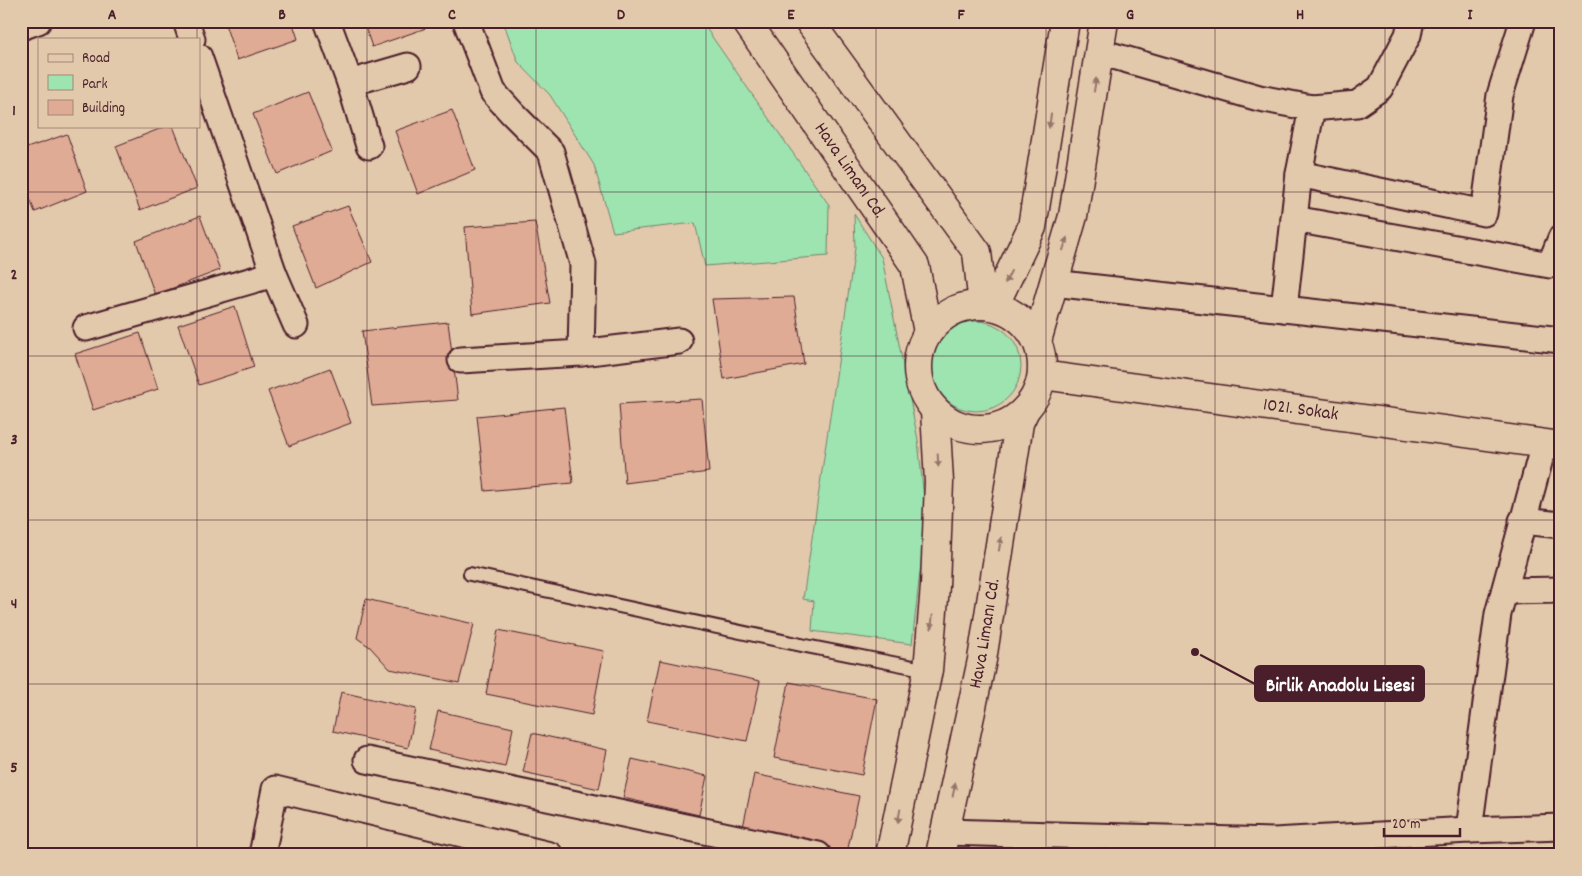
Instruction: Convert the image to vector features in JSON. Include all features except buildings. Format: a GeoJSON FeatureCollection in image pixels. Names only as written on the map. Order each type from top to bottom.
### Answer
{"type":"FeatureCollection","features":[{"type":"Feature","properties":{"kind":"main road","name":"Hava Limanı Cd."},"geometry":{"type":"LineString","coordinates":[[746,21],[915,266],[928,332]]}},
{"type":"Feature","properties":{"kind":"main road"},"geometry":{"type":"LineString","coordinates":[[809,21],[978,252],[988,306]]}},
{"type":"Feature","properties":{"kind":"main road"},"geometry":{"type":"LineString","coordinates":[[988,306],[1032,227],[1065,21]]}},
{"type":"Feature","properties":{"kind":"main road"},"geometry":{"type":"LineString","coordinates":[[1037,341],[1073,216],[1104,21]]}},
{"type":"Feature","properties":{"kind":"main road"},"geometry":{"type":"LineString","coordinates":[[988,306],[1012,313],[1026,326],[1037,341],[1042,358],[1042,374],[1036,394],[1025,410],[1008,422],[990,428],[970,429],[951,423],[935,411],[923,393],[918,373],[919,352],[928,332],[943,317],[962,307],[988,306]]}},
{"type":"Feature","properties":{"kind":"main road","name":"1021. Sokak"},"geometry":{"type":"LineString","coordinates":[[1042,374],[1553,445]]}},
{"type":"Feature","properties":{"kind":"main road","name":"Hava Limanı Cd."},"geometry":{"type":"LineString","coordinates":[[942,844],[982,660],[1019,423],[1025,410]]}},
{"type":"Feature","properties":{"kind":"main road"},"geometry":{"type":"LineString","coordinates":[[890,855],[928,670],[935,586],[939,482],[935,411]]}},
{"type":"Feature","properties":{"kind":"street"},"geometry":{"type":"LineString","coordinates":[[21,27],[38,21]]}},
{"type":"Feature","properties":{"kind":"street"},"geometry":{"type":"LineString","coordinates":[[186,21],[192,38]]}},
{"type":"Feature","properties":{"kind":"street"},"geometry":{"type":"LineString","coordinates":[[328,21],[350,83],[369,146]]}},
{"type":"Feature","properties":{"kind":"street"},"geometry":{"type":"LineString","coordinates":[[466,21],[493,92],[551,152],[583,264],[582,353]]}},
{"type":"Feature","properties":{"kind":"street"},"geometry":{"type":"LineString","coordinates":[[1100,52],[1259,98],[1312,108],[1357,104],[1380,88],[1408,35],[1411,21]]}},
{"type":"Feature","properties":{"kind":"street"},"geometry":{"type":"LineString","coordinates":[[1299,174],[1484,212],[1500,95],[1523,21]]}},
{"type":"Feature","properties":{"kind":"street"},"geometry":{"type":"LineString","coordinates":[[200,60],[274,274],[296,325]]}},
{"type":"Feature","properties":{"kind":"street"},"geometry":{"type":"LineString","coordinates":[[350,83],[408,66]]}},
{"type":"Feature","properties":{"kind":"street"},"geometry":{"type":"LineString","coordinates":[[1284,309],[1299,174],[1312,108]]}},
{"type":"Feature","properties":{"kind":"street"},"geometry":{"type":"LineString","coordinates":[[1294,219],[1550,265],[1561,238]]}},
{"type":"Feature","properties":{"kind":"street"},"geometry":{"type":"LineString","coordinates":[[86,328],[274,274]]}},
{"type":"Feature","properties":{"kind":"street"},"geometry":{"type":"LineString","coordinates":[[1053,283],[1561,340]]}},
{"type":"Feature","properties":{"kind":"street"},"geometry":{"type":"LineString","coordinates":[[461,360],[582,353],[679,341]]}},
{"type":"Feature","properties":{"kind":"street"},"geometry":{"type":"LineString","coordinates":[[1469,830],[1498,614],[1522,521],[1553,445]]}},
{"type":"Feature","properties":{"kind":"street"},"geometry":{"type":"LineString","coordinates":[[1522,521],[1561,526]]}},
{"type":"Feature","properties":{"kind":"street"},"geometry":{"type":"LineString","coordinates":[[1504,590],[1561,590]]}},
{"type":"Feature","properties":{"kind":"street"},"geometry":{"type":"LineString","coordinates":[[367,760],[818,855]]}},
{"type":"Feature","properties":{"kind":"street"},"geometry":{"type":"LineString","coordinates":[[262,855],[275,789],[550,855]]}},
{"type":"Feature","properties":{"kind":"street"},"geometry":{"type":"LineString","coordinates":[[942,844],[1274,841],[1469,830],[1561,828]]}},
{"type":"Feature","properties":{"kind":"lane"},"geometry":{"type":"LineString","coordinates":[[470,574],[806,646],[928,670]]}},
{"type":"Feature","properties":{"kind":"green space"},"geometry":{"type":"Polygon","coordinates":[[[503,21],[701,21],[829,205],[828,256],[705,266],[695,223],[613,232],[594,165],[550,95],[518,62],[503,21]]]}},
{"type":"Feature","properties":{"kind":"green space"},"geometry":{"type":"Polygon","coordinates":[[[854,214],[882,258],[918,440],[926,518],[912,644],[812,631],[814,601],[803,599],[855,248],[854,214]]]}},
{"type":"Feature","properties":{"kind":"green space"},"geometry":{"type":"Polygon","coordinates":[[[967,321],[985,321],[1001,328],[1014,341],[1021,357],[1021,375],[1014,391],[1001,404],[985,411],[967,411],[951,404],[938,391],[931,375],[931,357],[938,341],[951,328],[967,321]]]}},
{"type":"Feature","properties":{"kind":"place","name":"Birlik Anadolu Lisesi"},"geometry":{"type":"Point","coordinates":[1195,652]}}]}
